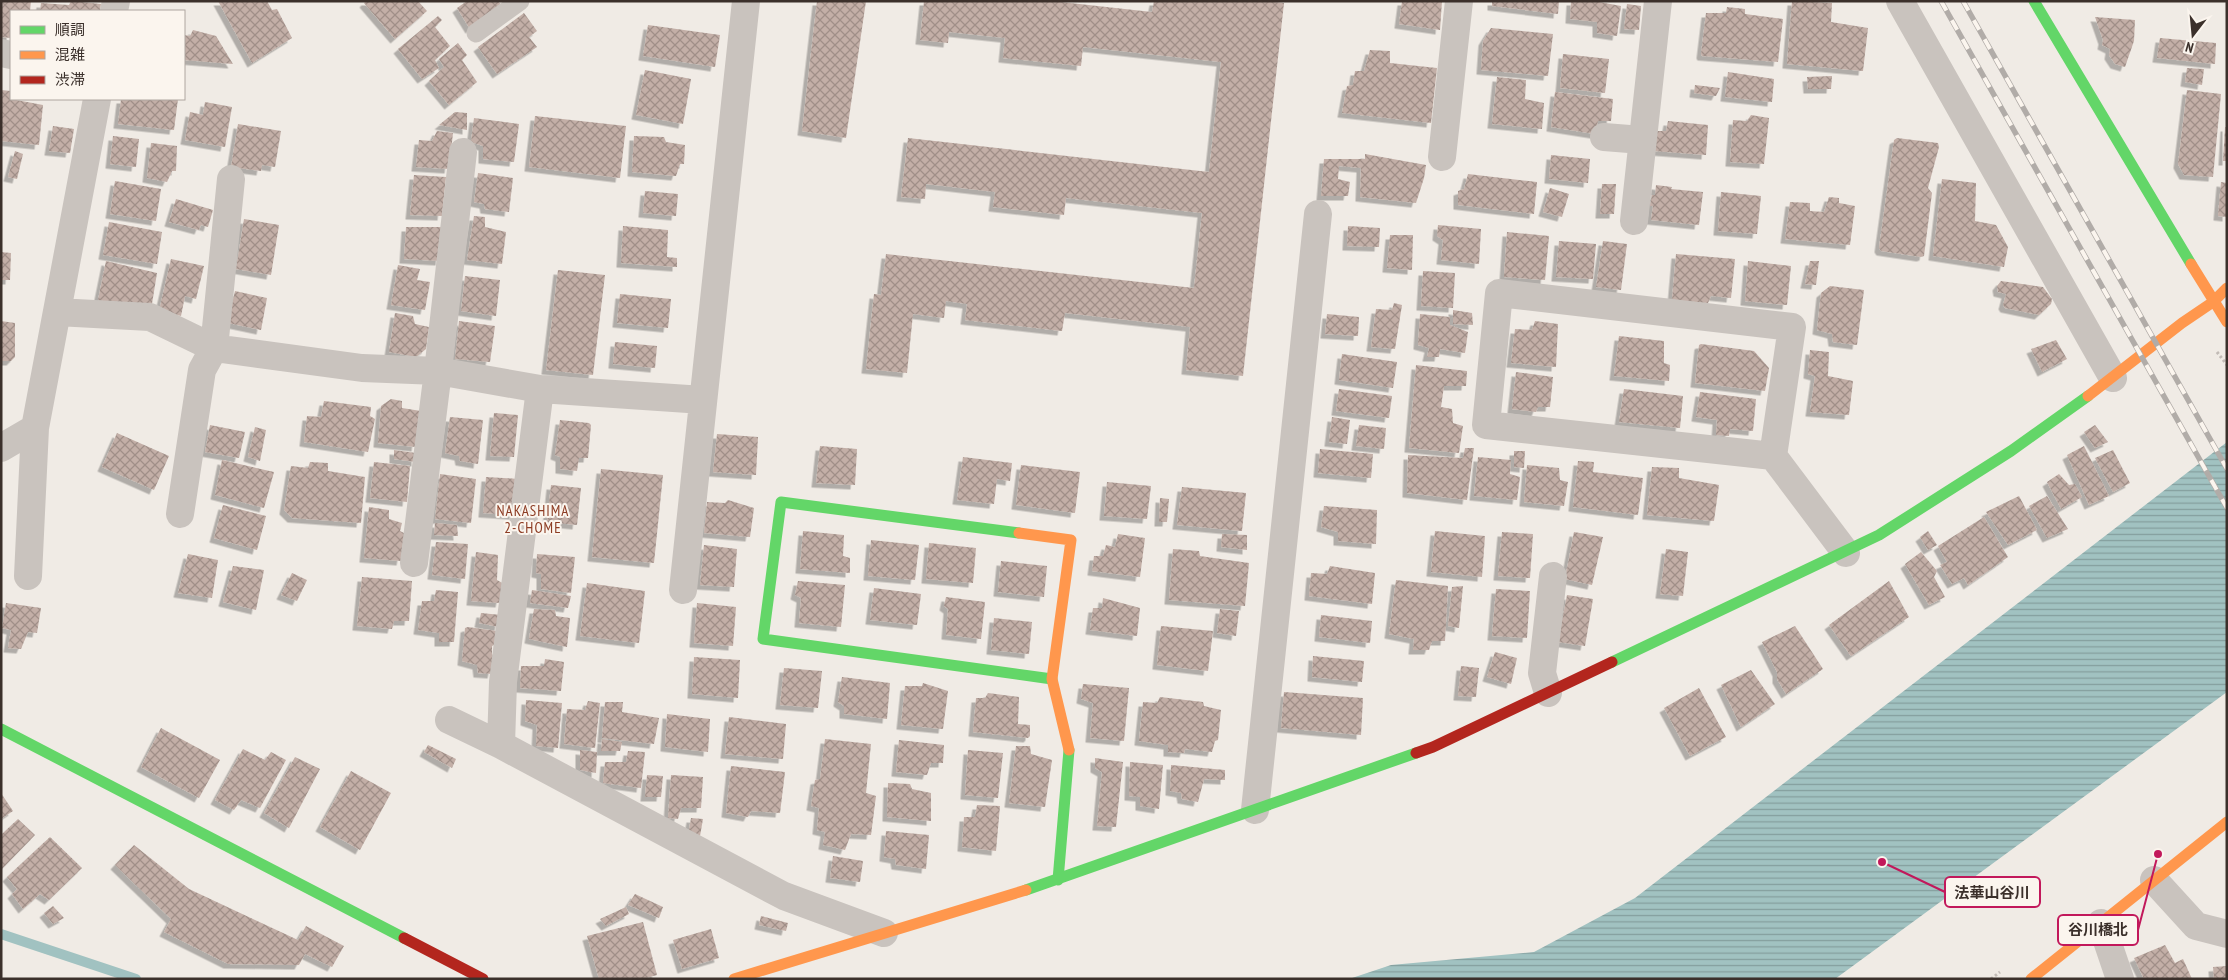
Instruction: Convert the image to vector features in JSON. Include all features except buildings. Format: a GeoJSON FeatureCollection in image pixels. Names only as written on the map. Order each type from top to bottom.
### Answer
{"type":"FeatureCollection","features":[{"type":"Feature","properties":{"kind":"street"},"geometry":{"type":"LineString","coordinates":[[683,590],[746,1]]}},
{"type":"Feature","properties":{"kind":"street"},"geometry":{"type":"LineString","coordinates":[[1442,158],[1459,1]]}},
{"type":"Feature","properties":{"kind":"street"},"geometry":{"type":"LineString","coordinates":[[1634,221],[1658,1]]}},
{"type":"Feature","properties":{"kind":"street"},"geometry":{"type":"LineString","coordinates":[[1900,1],[2113,378]]}},
{"type":"Feature","properties":{"kind":"street"},"geometry":{"type":"LineString","coordinates":[[2034,1],[2213,302],[2227,322]]}},
{"type":"Feature","properties":{"kind":"street"},"geometry":{"type":"LineString","coordinates":[[28,576],[35,428],[97,100]]}},
{"type":"Feature","properties":{"kind":"street"},"geometry":{"type":"LineString","coordinates":[[1604,137],[1642,140]]}},
{"type":"Feature","properties":{"kind":"street"},"geometry":{"type":"LineString","coordinates":[[414,563],[463,152]]}},
{"type":"Feature","properties":{"kind":"street"},"geometry":{"type":"LineString","coordinates":[[180,514],[202,370],[214,348],[231,179]]}},
{"type":"Feature","properties":{"kind":"street"},"geometry":{"type":"LineString","coordinates":[[1255,810],[1318,214]]}},
{"type":"Feature","properties":{"kind":"street"},"geometry":{"type":"LineString","coordinates":[[734,979],[1058,880],[1433,747],[1846,553],[1879,535],[2011,451],[2113,378],[2182,323],[2213,302],[2227,288]]}},
{"type":"Feature","properties":{"kind":"street"},"geometry":{"type":"LineString","coordinates":[[1773,456],[1486,425],[1499,293],[1792,326],[1773,456],[1846,553]]}},
{"type":"Feature","properties":{"kind":"street"},"geometry":{"type":"LineString","coordinates":[[57,312],[150,317],[214,348],[362,368],[438,371],[540,389],[702,400]]}},
{"type":"Feature","properties":{"kind":"street"},"geometry":{"type":"LineString","coordinates":[[501,745],[503,682],[540,389]]}},
{"type":"Feature","properties":{"kind":"street"},"geometry":{"type":"LineString","coordinates":[[1,448],[35,428]]}},
{"type":"Feature","properties":{"kind":"street"},"geometry":{"type":"LineString","coordinates":[[1052,679],[763,640],[781,502],[1071,540],[1052,679],[1069,745],[1058,880]]}},
{"type":"Feature","properties":{"kind":"street"},"geometry":{"type":"LineString","coordinates":[[1548,692],[1542,673],[1553,576]]}},
{"type":"Feature","properties":{"kind":"street"},"geometry":{"type":"LineString","coordinates":[[449,720],[501,745],[784,896],[884,933]]}},
{"type":"Feature","properties":{"kind":"street"},"geometry":{"type":"LineString","coordinates":[[1,729],[483,979]]}},
{"type":"Feature","properties":{"kind":"street"},"geometry":{"type":"LineString","coordinates":[[2031,979],[2227,822]]}},
{"type":"Feature","properties":{"kind":"street"},"geometry":{"type":"LineString","coordinates":[[2154,880],[2196,926],[2227,934]]}},
{"type":"Feature","properties":{"kind":"street"},"geometry":{"type":"LineString","coordinates":[[2101,923],[2120,979]]}},
{"type":"Feature","properties":{"kind":"lane"},"geometry":{"type":"LineString","coordinates":[[476,33],[520,1]]}},
{"type":"Feature","properties":{"kind":"water"},"geometry":{"type":"Polygon","coordinates":[[[2227,442],[2227,692],[1835,979],[1349,979],[1391,965],[1534,952],[1635,898],[2227,442]]]}},
{"type":"Feature","properties":{"kind":"waterway"},"geometry":{"type":"LineString","coordinates":[[1,934],[136,979]]}},
{"type":"Feature","properties":{"kind":"railway"},"geometry":{"type":"LineString","coordinates":[[1941,1],[2227,508]]}},
{"type":"Feature","properties":{"kind":"railway"},"geometry":{"type":"LineString","coordinates":[[1963,1],[2227,469]]}},
{"type":"Feature","properties":{"kind":"traffic: fast"},"geometry":{"type":"LineString","coordinates":[[2034,1],[2191,264]]}},
{"type":"Feature","properties":{"kind":"traffic: fast"},"geometry":{"type":"LineString","coordinates":[[1612,662],[1879,535],[2011,451],[2088,396]]}},
{"type":"Feature","properties":{"kind":"traffic: fast"},"geometry":{"type":"LineString","coordinates":[[1019,533],[781,502],[763,639],[1052,679]]}},
{"type":"Feature","properties":{"kind":"traffic: fast"},"geometry":{"type":"LineString","coordinates":[[1,729],[404,938]]}},
{"type":"Feature","properties":{"kind":"traffic: fast"},"geometry":{"type":"LineString","coordinates":[[1058,880],[1069,750]]}},
{"type":"Feature","properties":{"kind":"traffic: fast"},"geometry":{"type":"LineString","coordinates":[[1026,890],[1416,753]]}},
{"type":"Feature","properties":{"kind":"traffic: slow"},"geometry":{"type":"LineString","coordinates":[[2191,264],[2227,322]]}},
{"type":"Feature","properties":{"kind":"traffic: slow"},"geometry":{"type":"LineString","coordinates":[[2088,396],[2182,323],[2213,302],[2227,288]]}},
{"type":"Feature","properties":{"kind":"traffic: slow"},"geometry":{"type":"LineString","coordinates":[[1019,533],[1071,540],[1052,679],[1069,750]]}},
{"type":"Feature","properties":{"kind":"traffic: slow"},"geometry":{"type":"LineString","coordinates":[[2031,979],[2227,822]]}},
{"type":"Feature","properties":{"kind":"traffic: slow"},"geometry":{"type":"LineString","coordinates":[[734,979],[1026,890]]}},
{"type":"Feature","properties":{"kind":"traffic: jam"},"geometry":{"type":"LineString","coordinates":[[1416,753],[1433,747],[1612,662]]}},
{"type":"Feature","properties":{"kind":"traffic: jam"},"geometry":{"type":"LineString","coordinates":[[404,938],[483,979]]}},
{"type":"Feature","properties":{"kind":"place","name":"谷川橋北"},"geometry":{"type":"Point","coordinates":[2158,854]}},
{"type":"Feature","properties":{"kind":"place","name":"法華山谷川"},"geometry":{"type":"Point","coordinates":[1882,862]}},
{"type":"Feature","properties":{"kind":"district","name":"NAKASHIMA 2-CHOME"},"geometry":{"type":"Point","coordinates":[533,518]}}]}
